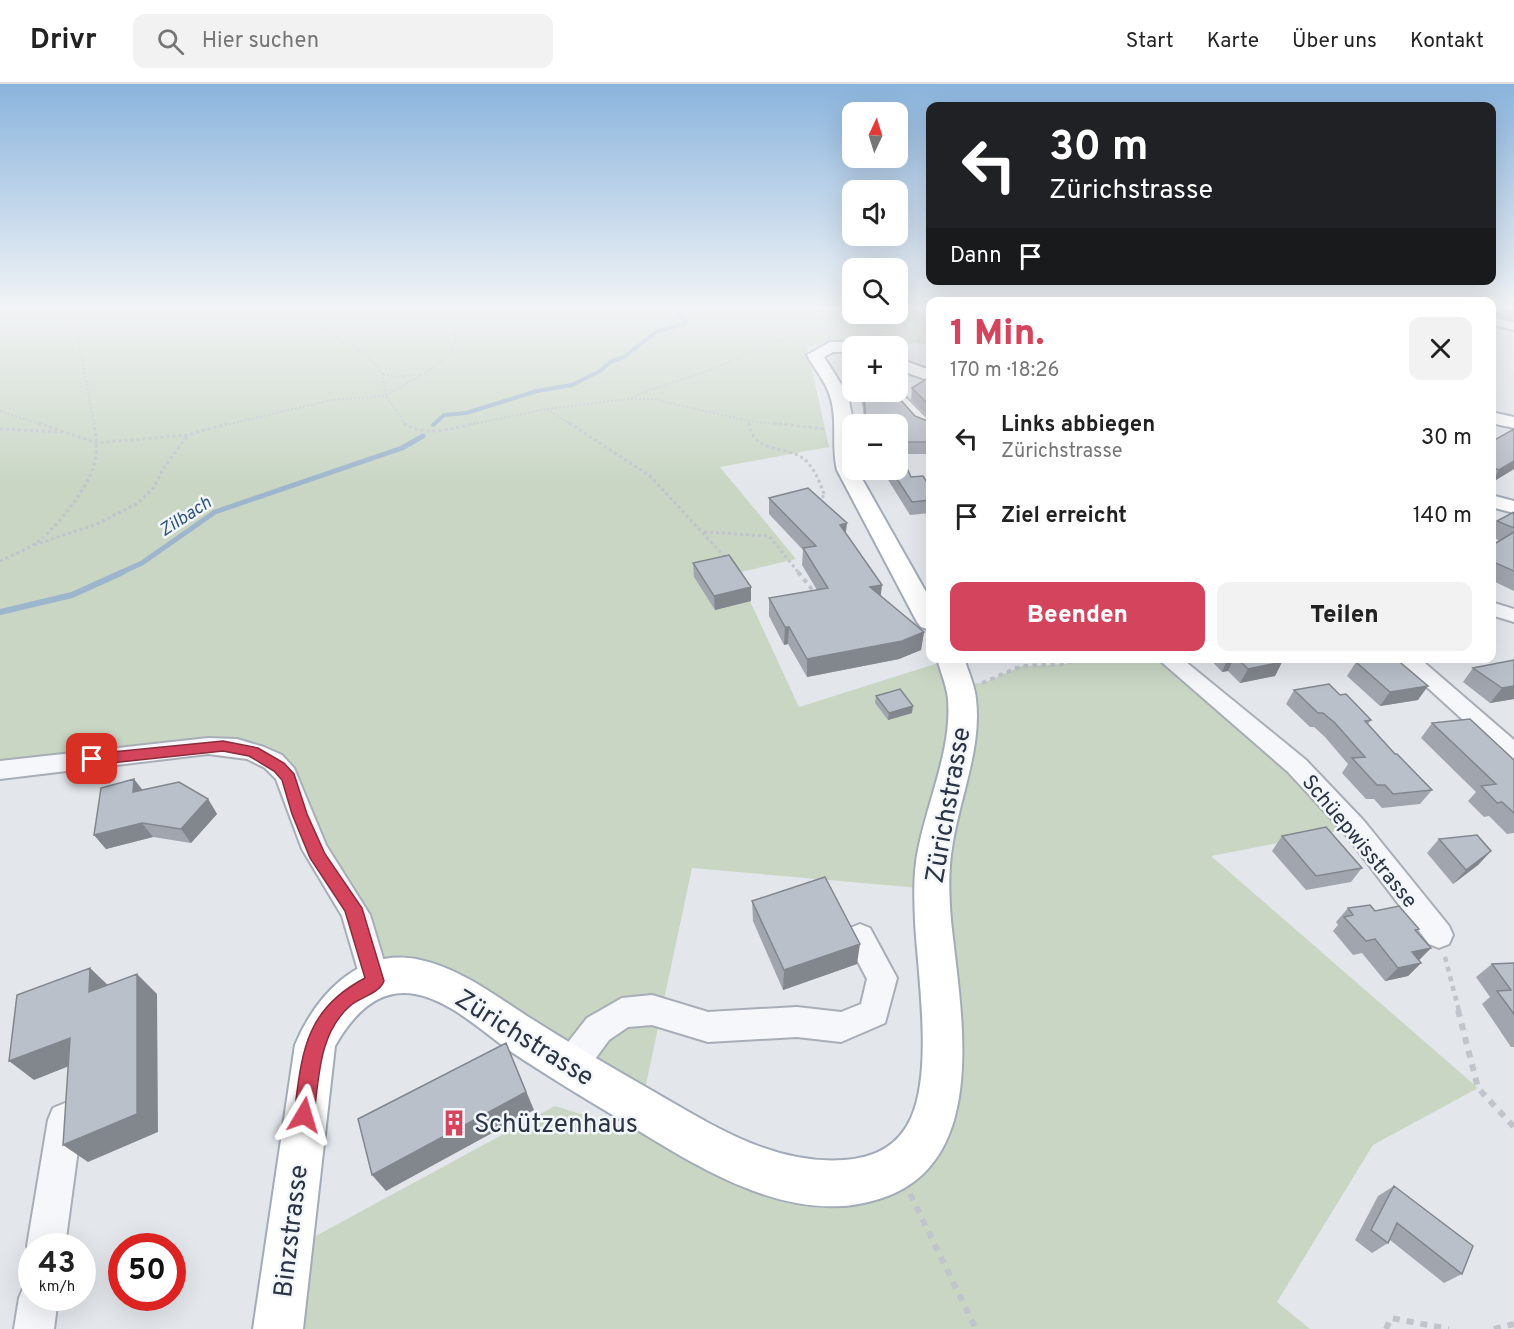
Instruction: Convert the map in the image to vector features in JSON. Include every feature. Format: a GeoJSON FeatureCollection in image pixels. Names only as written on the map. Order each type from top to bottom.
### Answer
{"type":"FeatureCollection","features":[{"type":"Feature","properties":{"kind":"main road"},"geometry":{"type":"LineString","coordinates":[[822,367],[839,395],[842,430]]}},
{"type":"Feature","properties":{"kind":"main road"},"geometry":{"type":"LineString","coordinates":[[908,367],[926,374]]}},
{"type":"Feature","properties":{"kind":"main road"},"geometry":{"type":"LineString","coordinates":[[1496,418],[1514,423]]}},
{"type":"Feature","properties":{"kind":"main road"},"geometry":{"type":"LineString","coordinates":[[852,480],[926,615]]}},
{"type":"Feature","properties":{"kind":"main road"},"geometry":{"type":"LineString","coordinates":[[1496,502],[1514,507]]}},
{"type":"Feature","properties":{"kind":"main road","name":"Zürichstrasse"},"geometry":{"type":"LineString","coordinates":[[375,981],[402,975],[416,977],[452,991],[570,1066],[690,1138],[735,1160],[765,1171],[812,1182],[849,1184],[876,1179],[898,1169],[922,1143],[932,1123],[942,1079],[943,1053],[931,889],[935,848],[962,730],[962,697],[952,663]]}},
{"type":"Feature","properties":{"kind":"main road","name":"Binzstrasse"},"geometry":{"type":"LineString","coordinates":[[278,1329],[315,1045],[323,1026],[338,1005],[362,987],[375,981]]}},
{"type":"Feature","properties":{"kind":"street"},"geometry":{"type":"LineString","coordinates":[[901,402],[920,423],[926,426]]}},
{"type":"Feature","properties":{"kind":"street"},"geometry":{"type":"LineString","coordinates":[[1496,610],[1514,616]]}},
{"type":"Feature","properties":{"kind":"street","name":"Schüepwisstrasse"},"geometry":{"type":"LineString","coordinates":[[1173,663],[1297,766],[1355,828],[1439,935]]}},
{"type":"Feature","properties":{"kind":"street"},"geometry":{"type":"LineString","coordinates":[[1411,663],[1513,751]]}},
{"type":"Feature","properties":{"kind":"street"},"geometry":{"type":"LineString","coordinates":[[0,770],[207,746],[237,747],[264,757],[279,767],[289,778],[299,814],[319,858],[353,908],[375,981]]}},
{"type":"Feature","properties":{"kind":"street"},"geometry":{"type":"LineString","coordinates":[[570,1066],[598,1029],[622,1013],[652,1010],[708,1027],[797,1022],[841,1027],[874,1013],[882,978],[860,937]]}},
{"type":"Feature","properties":{"kind":"street"},"geometry":{"type":"LineString","coordinates":[[48,1233],[65,1120]]}},
{"type":"Feature","properties":{"kind":"street"},"geometry":{"type":"LineString","coordinates":[[34,1329],[37,1311]]}},
{"type":"Feature","properties":{"kind":"path"},"geometry":{"type":"LineString","coordinates":[[33,545],[49,532],[84,487],[94,466],[98,443],[84,367]]}},
{"type":"Feature","properties":{"kind":"path"},"geometry":{"type":"LineString","coordinates":[[377,367],[382,374],[386,396],[406,426],[421,430],[445,430],[546,409],[628,399],[652,399],[749,421],[799,428],[842,430]]}},
{"type":"Feature","properties":{"kind":"path"},"geometry":{"type":"LineString","coordinates":[[0,411],[98,443],[187,435],[285,409],[349,398],[386,396],[433,367]]}},
{"type":"Feature","properties":{"kind":"path"},"geometry":{"type":"LineString","coordinates":[[628,399],[645,391],[717,367]]}},
{"type":"Feature","properties":{"kind":"path"},"geometry":{"type":"LineString","coordinates":[[382,374],[406,376],[426,372]]}},
{"type":"Feature","properties":{"kind":"path"},"geometry":{"type":"LineString","coordinates":[[546,409],[651,476],[731,564]]}},
{"type":"Feature","properties":{"kind":"path"},"geometry":{"type":"LineString","coordinates":[[749,421],[750,431],[765,448],[797,454],[810,462],[825,496],[809,500]]}},
{"type":"Feature","properties":{"kind":"path"},"geometry":{"type":"LineString","coordinates":[[0,429],[64,432]]}},
{"type":"Feature","properties":{"kind":"path"},"geometry":{"type":"LineString","coordinates":[[0,561],[33,545],[89,528],[138,503],[154,487],[163,469],[187,435]]}},
{"type":"Feature","properties":{"kind":"path"},"geometry":{"type":"LineString","coordinates":[[704,532],[769,536],[818,597]]}},
{"type":"Feature","properties":{"kind":"path"},"geometry":{"type":"LineString","coordinates":[[983,683],[1022,666],[1067,663]]}},
{"type":"Feature","properties":{"kind":"path"},"geometry":{"type":"LineString","coordinates":[[1439,935],[1478,1088],[1514,1127]]}},
{"type":"Feature","properties":{"kind":"path"},"geometry":{"type":"LineString","coordinates":[[898,1169],[976,1329]]}},
{"type":"Feature","properties":{"kind":"path"},"geometry":{"type":"LineString","coordinates":[[1386,1329],[1391,1318],[1449,1329]]}},
{"type":"Feature","properties":{"kind":"path"},"geometry":{"type":"LineString","coordinates":[[1494,1329],[1514,1324]]}},
{"type":"Feature","properties":{"kind":"green space"},"geometry":{"type":"Polygon","coordinates":[[[0,367],[811,367],[829,447],[720,467],[796,559],[737,573],[799,707],[938,663],[952,663],[960,684],[983,683],[1022,666],[1068,663],[1171,663],[1355,828],[1211,856],[1478,1088],[1373,1145],[1277,1302],[1310,1329],[300,1329],[312,1238],[555,1106],[765,1171],[812,1182],[922,1143],[931,889],[692,868],[641,1108],[452,991],[375,981],[289,778],[237,747],[0,770],[0,367]]]}},
{"type":"Feature","properties":{"kind":"building"},"geometry":{"type":"Polygon","coordinates":[[[926,379],[926,402],[912,388],[926,379]]]}},
{"type":"Feature","properties":{"kind":"building"},"geometry":{"type":"Polygon","coordinates":[[[864,402],[903,402],[915,416],[926,420],[926,442],[908,442],[908,414],[865,414],[864,402]]]}},
{"type":"Feature","properties":{"kind":"building"},"geometry":{"type":"Polygon","coordinates":[[[1514,429],[1514,461],[1499,470],[1496,469],[1496,439],[1514,429]]]}},
{"type":"Feature","properties":{"kind":"building"},"geometry":{"type":"Polygon","coordinates":[[[908,470],[911,477],[923,476],[926,481],[926,500],[912,502],[898,480],[908,480],[908,470]]]}},
{"type":"Feature","properties":{"kind":"building"},"geometry":{"type":"Polygon","coordinates":[[[808,488],[847,523],[840,525],[882,585],[870,587],[924,632],[902,641],[807,659],[769,598],[828,588],[803,548],[816,546],[769,498],[808,488]]]}},
{"type":"Feature","properties":{"kind":"building"},"geometry":{"type":"Polygon","coordinates":[[[1514,512],[1514,528],[1497,521],[1514,512]]]}},
{"type":"Feature","properties":{"kind":"building"},"geometry":{"type":"Polygon","coordinates":[[[1514,532],[1514,571],[1496,563],[1496,543],[1514,532]]]}},
{"type":"Feature","properties":{"kind":"building"},"geometry":{"type":"Polygon","coordinates":[[[729,555],[751,587],[714,596],[693,563],[729,555]]]}},
{"type":"Feature","properties":{"kind":"building"},"geometry":{"type":"Polygon","coordinates":[[[1514,660],[1514,686],[1502,688],[1473,668],[1514,660]]]}},
{"type":"Feature","properties":{"kind":"building"},"geometry":{"type":"Polygon","coordinates":[[[1242,663],[1277,663],[1248,669],[1242,663]]]}},
{"type":"Feature","properties":{"kind":"building"},"geometry":{"type":"Polygon","coordinates":[[[1357,663],[1401,663],[1428,686],[1390,692],[1357,663]]]}},
{"type":"Feature","properties":{"kind":"building"},"geometry":{"type":"Polygon","coordinates":[[[1329,684],[1340,695],[1346,694],[1371,720],[1365,721],[1432,790],[1393,794],[1385,785],[1377,785],[1352,758],[1365,757],[1335,723],[1323,713],[1318,713],[1294,690],[1329,684]]]}},
{"type":"Feature","properties":{"kind":"building"},"geometry":{"type":"Polygon","coordinates":[[[900,689],[913,706],[889,713],[876,696],[900,689]]]}},
{"type":"Feature","properties":{"kind":"building"},"geometry":{"type":"Polygon","coordinates":[[[1470,719],[1514,760],[1514,813],[1502,802],[1497,803],[1481,786],[1496,784],[1432,723],[1470,719]]]}},
{"type":"Feature","properties":{"kind":"building"},"geometry":{"type":"Polygon","coordinates":[[[134,779],[133,792],[179,782],[208,799],[181,829],[142,823],[94,835],[101,788],[134,779]]]}},
{"type":"Feature","properties":{"kind":"building"},"geometry":{"type":"Polygon","coordinates":[[[1326,827],[1362,868],[1316,876],[1282,836],[1326,827]]]}},
{"type":"Feature","properties":{"kind":"building"},"geometry":{"type":"Polygon","coordinates":[[[1477,835],[1491,851],[1466,870],[1439,839],[1477,835]]]}},
{"type":"Feature","properties":{"kind":"building"},"geometry":{"type":"Polygon","coordinates":[[[825,877],[860,944],[784,970],[752,901],[825,877]]]}},
{"type":"Feature","properties":{"kind":"building"},"geometry":{"type":"Polygon","coordinates":[[[1370,905],[1375,911],[1399,906],[1419,929],[1415,930],[1431,948],[1412,952],[1421,963],[1398,968],[1375,939],[1366,941],[1344,917],[1353,915],[1348,908],[1370,905]]]}},
{"type":"Feature","properties":{"kind":"building"},"geometry":{"type":"Polygon","coordinates":[[[1514,963],[1514,1014],[1497,991],[1511,990],[1492,964],[1514,963]]]}},
{"type":"Feature","properties":{"kind":"building"},"geometry":{"type":"Polygon","coordinates":[[[90,968],[89,992],[137,974],[137,1114],[63,1145],[70,1038],[9,1061],[17,995],[90,968]]]}},
{"type":"Feature","properties":{"kind":"building"},"geometry":{"type":"Polygon","coordinates":[[[506,1043],[526,1092],[372,1175],[358,1119],[506,1043]]]}},
{"type":"Feature","properties":{"kind":"building"},"geometry":{"type":"Polygon","coordinates":[[[1394,1186],[1473,1246],[1462,1274],[1397,1223],[1388,1243],[1371,1230],[1394,1186]]]}},
{"type":"Feature","properties":{"kind":"waterway","name":"Zilbach"},"geometry":{"type":"LineString","coordinates":[[433,425],[444,415],[466,413],[537,391],[572,385],[604,367]]}},
{"type":"Feature","properties":{"kind":"waterway","name":"Zilbach"},"geometry":{"type":"LineString","coordinates":[[120,573],[142,563],[215,512],[402,448],[423,436]]}},
{"type":"Feature","properties":{"kind":"waterway","name":"Zilbach"},"geometry":{"type":"LineString","coordinates":[[0,612],[72,595],[123,572]]}},
{"type":"Feature","properties":{"kind":"place","name":"Schützenhaus"},"geometry":{"type":"Point","coordinates":[454,1123]}},
{"type":"Feature","properties":{"kind":"route"},"geometry":{"type":"LineString","coordinates":[[92,759],[207,746],[237,747],[264,757],[279,767],[289,778],[299,814],[319,858],[353,908],[375,981],[349,995],[329,1015],[323,1026],[311,1062],[304,1115]]}}]}
